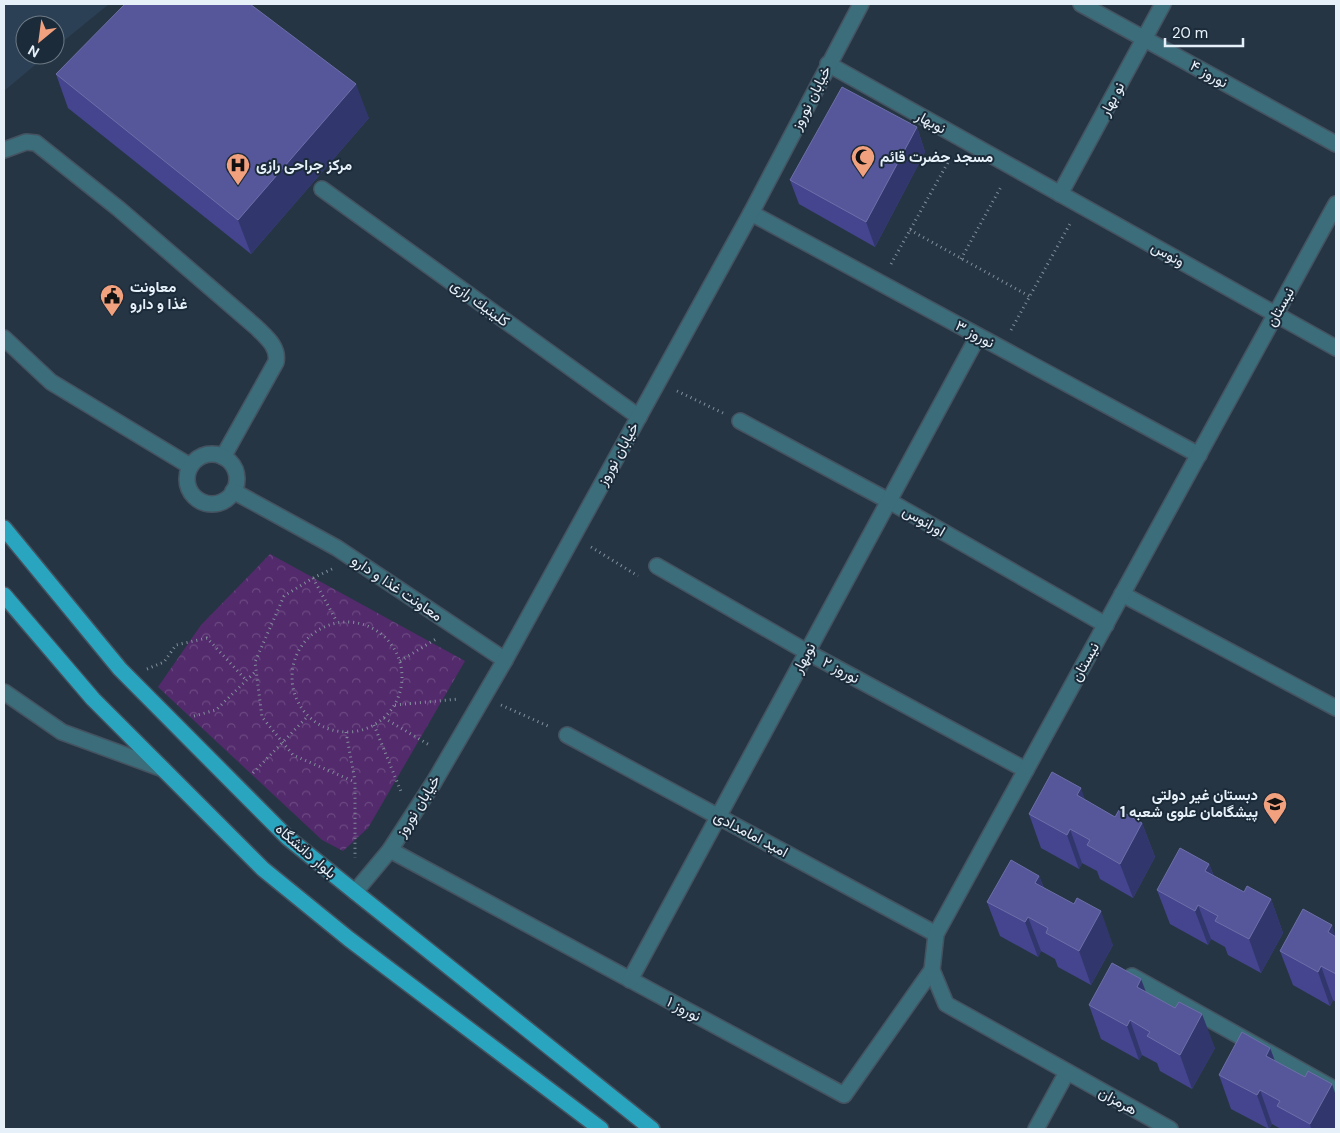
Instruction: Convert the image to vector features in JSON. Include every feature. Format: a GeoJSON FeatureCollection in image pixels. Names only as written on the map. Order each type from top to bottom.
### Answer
{"type":"FeatureCollection","features":[{"type":"Feature","properties":{"kind":"main road","name":"بلوار دانشگاه"},"geometry":{"type":"LineString","coordinates":[[4,528],[128,677],[288,838],[652,1129]]}},
{"type":"Feature","properties":{"kind":"main road"},"geometry":{"type":"LineString","coordinates":[[4,595],[92,699],[263,869],[349,940],[601,1129]]}},
{"type":"Feature","properties":{"kind":"street","name":"خیابان نوروز"},"geometry":{"type":"LineString","coordinates":[[355,892],[390,850],[411,818],[505,660],[751,213],[861,4]]}},
{"type":"Feature","properties":{"kind":"street","name":"نوروز ۴"},"geometry":{"type":"LineString","coordinates":[[1081,4],[1336,144]]}},
{"type":"Feature","properties":{"kind":"street","name":"نو بهار"},"geometry":{"type":"LineString","coordinates":[[1060,194],[1163,4]]}},
{"type":"Feature","properties":{"kind":"street","name":"نوبهار"},"geometry":{"type":"LineString","coordinates":[[828,64],[1060,194]]}},
{"type":"Feature","properties":{"kind":"street"},"geometry":{"type":"LineString","coordinates":[[4,150],[26,142],[36,144],[133,222],[256,327],[275,348],[277,354],[276,362],[223,457]]}},
{"type":"Feature","properties":{"kind":"street","name":"كلينيك رازی"},"geometry":{"type":"LineString","coordinates":[[322,188],[639,417]]}},
{"type":"Feature","properties":{"kind":"street","name":"ونوس"},"geometry":{"type":"LineString","coordinates":[[1060,194],[1336,348]]}},
{"type":"Feature","properties":{"kind":"street","name":"نیستان"},"geometry":{"type":"LineString","coordinates":[[1067,1072],[946,1004],[932,970],[936,934],[1336,204]]}},
{"type":"Feature","properties":{"kind":"street","name":"نوروز ۳"},"geometry":{"type":"LineString","coordinates":[[751,213],[1198,455]]}},
{"type":"Feature","properties":{"kind":"street","name":"نوبهار"},"geometry":{"type":"LineString","coordinates":[[630,980],[978,336]]}},
{"type":"Feature","properties":{"kind":"street"},"geometry":{"type":"LineString","coordinates":[[4,338],[51,382],[190,466]]}},
{"type":"Feature","properties":{"kind":"street","name":"اورانوس"},"geometry":{"type":"LineString","coordinates":[[740,421],[888,501],[1106,624]]}},
{"type":"Feature","properties":{"kind":"street"},"geometry":{"type":"LineString","coordinates":[[211,454],[223,457],[232,464],[235,471],[237,479],[233,491],[226,500],[218,503],[201,502],[189,490],[187,474],[190,466],[203,456],[211,454]]}},
{"type":"Feature","properties":{"kind":"street","name":"معاونت غذا و دارو"},"geometry":{"type":"LineString","coordinates":[[233,491],[337,548],[505,660]]}},
{"type":"Feature","properties":{"kind":"street","name":"نوروز ۲"},"geometry":{"type":"LineString","coordinates":[[657,566],[807,652],[1026,770]]}},
{"type":"Feature","properties":{"kind":"street"},"geometry":{"type":"LineString","coordinates":[[1122,594],[1336,708]]}},
{"type":"Feature","properties":{"kind":"street"},"geometry":{"type":"LineString","coordinates":[[4,692],[62,732],[163,769]]}},
{"type":"Feature","properties":{"kind":"street","name":"امید امامدادی"},"geometry":{"type":"LineString","coordinates":[[567,735],[936,934]]}},
{"type":"Feature","properties":{"kind":"street","name":"نوروز ۱"},"geometry":{"type":"LineString","coordinates":[[390,850],[844,1095],[932,970]]}},
{"type":"Feature","properties":{"kind":"street"},"geometry":{"type":"LineString","coordinates":[[1132,976],[1336,1090]]}},
{"type":"Feature","properties":{"kind":"street"},"geometry":{"type":"LineString","coordinates":[[1036,1129],[1067,1072]]}},
{"type":"Feature","properties":{"kind":"street","name":"هرمزان"},"geometry":{"type":"LineString","coordinates":[[1067,1072],[1170,1129]]}},
{"type":"Feature","properties":{"kind":"path"},"geometry":{"type":"LineString","coordinates":[[880,283],[961,139]]}},
{"type":"Feature","properties":{"kind":"path"},"geometry":{"type":"LineString","coordinates":[[961,260],[1012,167]]}},
{"type":"Feature","properties":{"kind":"path"},"geometry":{"type":"LineString","coordinates":[[1001,348],[1081,205]]}},
{"type":"Feature","properties":{"kind":"path"},"geometry":{"type":"LineString","coordinates":[[910,230],[1029,296]]}},
{"type":"Feature","properties":{"kind":"path"},"geometry":{"type":"LineString","coordinates":[[658,382],[740,421]]}},
{"type":"Feature","properties":{"kind":"path"},"geometry":{"type":"LineString","coordinates":[[573,536],[642,579],[657,566]]}},
{"type":"Feature","properties":{"kind":"path"},"geometry":{"type":"LineString","coordinates":[[353,559],[313,578],[284,596],[255,662],[262,717],[293,755],[356,782]]}},
{"type":"Feature","properties":{"kind":"path"},"geometry":{"type":"LineString","coordinates":[[313,578],[336,622]]}},
{"type":"Feature","properties":{"kind":"path"},"geometry":{"type":"LineString","coordinates":[[336,622],[357,622],[376,629],[391,643],[400,660],[402,684],[395,705],[384,718],[374,725],[346,732],[326,728],[308,716],[295,696],[291,672],[298,649],[314,631],[336,622]]}},
{"type":"Feature","properties":{"kind":"path"},"geometry":{"type":"LineString","coordinates":[[400,660],[456,628]]}},
{"type":"Feature","properties":{"kind":"path"},"geometry":{"type":"LineString","coordinates":[[128,677],[164,662],[176,645],[206,638],[246,680]]}},
{"type":"Feature","properties":{"kind":"path"},"geometry":{"type":"LineString","coordinates":[[172,721],[216,710],[256,671]]}},
{"type":"Feature","properties":{"kind":"path"},"geometry":{"type":"LineString","coordinates":[[238,787],[308,716]]}},
{"type":"Feature","properties":{"kind":"path"},"geometry":{"type":"LineString","coordinates":[[384,718],[449,756]]}},
{"type":"Feature","properties":{"kind":"path"},"geometry":{"type":"LineString","coordinates":[[374,725],[411,818]]}},
{"type":"Feature","properties":{"kind":"path"},"geometry":{"type":"LineString","coordinates":[[346,732],[356,782],[355,892]]}},
{"type":"Feature","properties":{"kind":"shaded area"},"geometry":{"type":"Polygon","coordinates":[[[4,4],[109,4],[65,40],[65,15],[15,15],[15,65],[35,65],[4,91],[4,4]]]}},
{"type":"Feature","properties":{"kind":"green space"},"geometry":{"type":"Polygon","coordinates":[[[270,554],[465,661],[368,828],[343,851],[322,840],[158,687],[201,625],[270,554]]]}},
{"type":"Feature","properties":{"kind":"building","name":"مرکز جراحی رازی"},"geometry":{"type":"Polygon","coordinates":[[[125,4],[250,4],[356,84],[238,220],[56,74],[125,4]]]}},
{"type":"Feature","properties":{"kind":"building","name":"مسجد حضرت قائم"},"geometry":{"type":"Polygon","coordinates":[[[842,87],[917,127],[866,222],[790,180],[842,87]]]}},
{"type":"Feature","properties":{"kind":"building"},"geometry":{"type":"Polygon","coordinates":[[[1052,772],[1081,788],[1077,795],[1115,817],[1119,810],[1142,823],[1120,864],[1087,845],[1090,840],[1070,829],[1067,835],[1029,814],[1052,772]]]}},
{"type":"Feature","properties":{"kind":"building"},"geometry":{"type":"Polygon","coordinates":[[[1180,848],[1209,864],[1205,871],[1244,892],[1247,886],[1271,899],[1249,939],[1215,921],[1218,916],[1198,905],[1195,911],[1157,890],[1180,848]]]}},
{"type":"Feature","properties":{"kind":"building"},"geometry":{"type":"Polygon","coordinates":[[[1011,860],[1039,876],[1035,883],[1074,904],[1077,898],[1101,911],[1079,951],[1046,933],[1048,928],[1028,917],[1025,922],[987,902],[1011,860]]]}},
{"type":"Feature","properties":{"kind":"building"},"geometry":{"type":"Polygon","coordinates":[[[1303,909],[1332,925],[1328,932],[1336,937],[1336,974],[1321,966],[1318,972],[1280,951],[1303,909]]]}},
{"type":"Feature","properties":{"kind":"building"},"geometry":{"type":"Polygon","coordinates":[[[1112,963],[1141,979],[1137,987],[1175,1008],[1179,1002],[1202,1014],[1180,1055],[1147,1036],[1150,1032],[1130,1020],[1127,1026],[1089,1005],[1112,963]]]}},
{"type":"Feature","properties":{"kind":"building"},"geometry":{"type":"Polygon","coordinates":[[[1242,1032],[1270,1048],[1266,1056],[1305,1077],[1308,1071],[1332,1084],[1310,1124],[1277,1106],[1280,1101],[1260,1090],[1257,1095],[1219,1075],[1242,1032]]]}},
{"type":"Feature","properties":{"kind":"place","name":"مسجد حضرت قائم"},"geometry":{"type":"Point","coordinates":[863,178]}},
{"type":"Feature","properties":{"kind":"place","name":"مرکز جراحی رازی"},"geometry":{"type":"Point","coordinates":[238,186]}},
{"type":"Feature","properties":{"kind":"place","name":"معاونت غذا و دارو"},"geometry":{"type":"Point","coordinates":[112,317]}},
{"type":"Feature","properties":{"kind":"place","name":"دبستان غیر دولتی پیشگامان علوی شعبه 1"},"geometry":{"type":"Point","coordinates":[1275,825]}}]}
